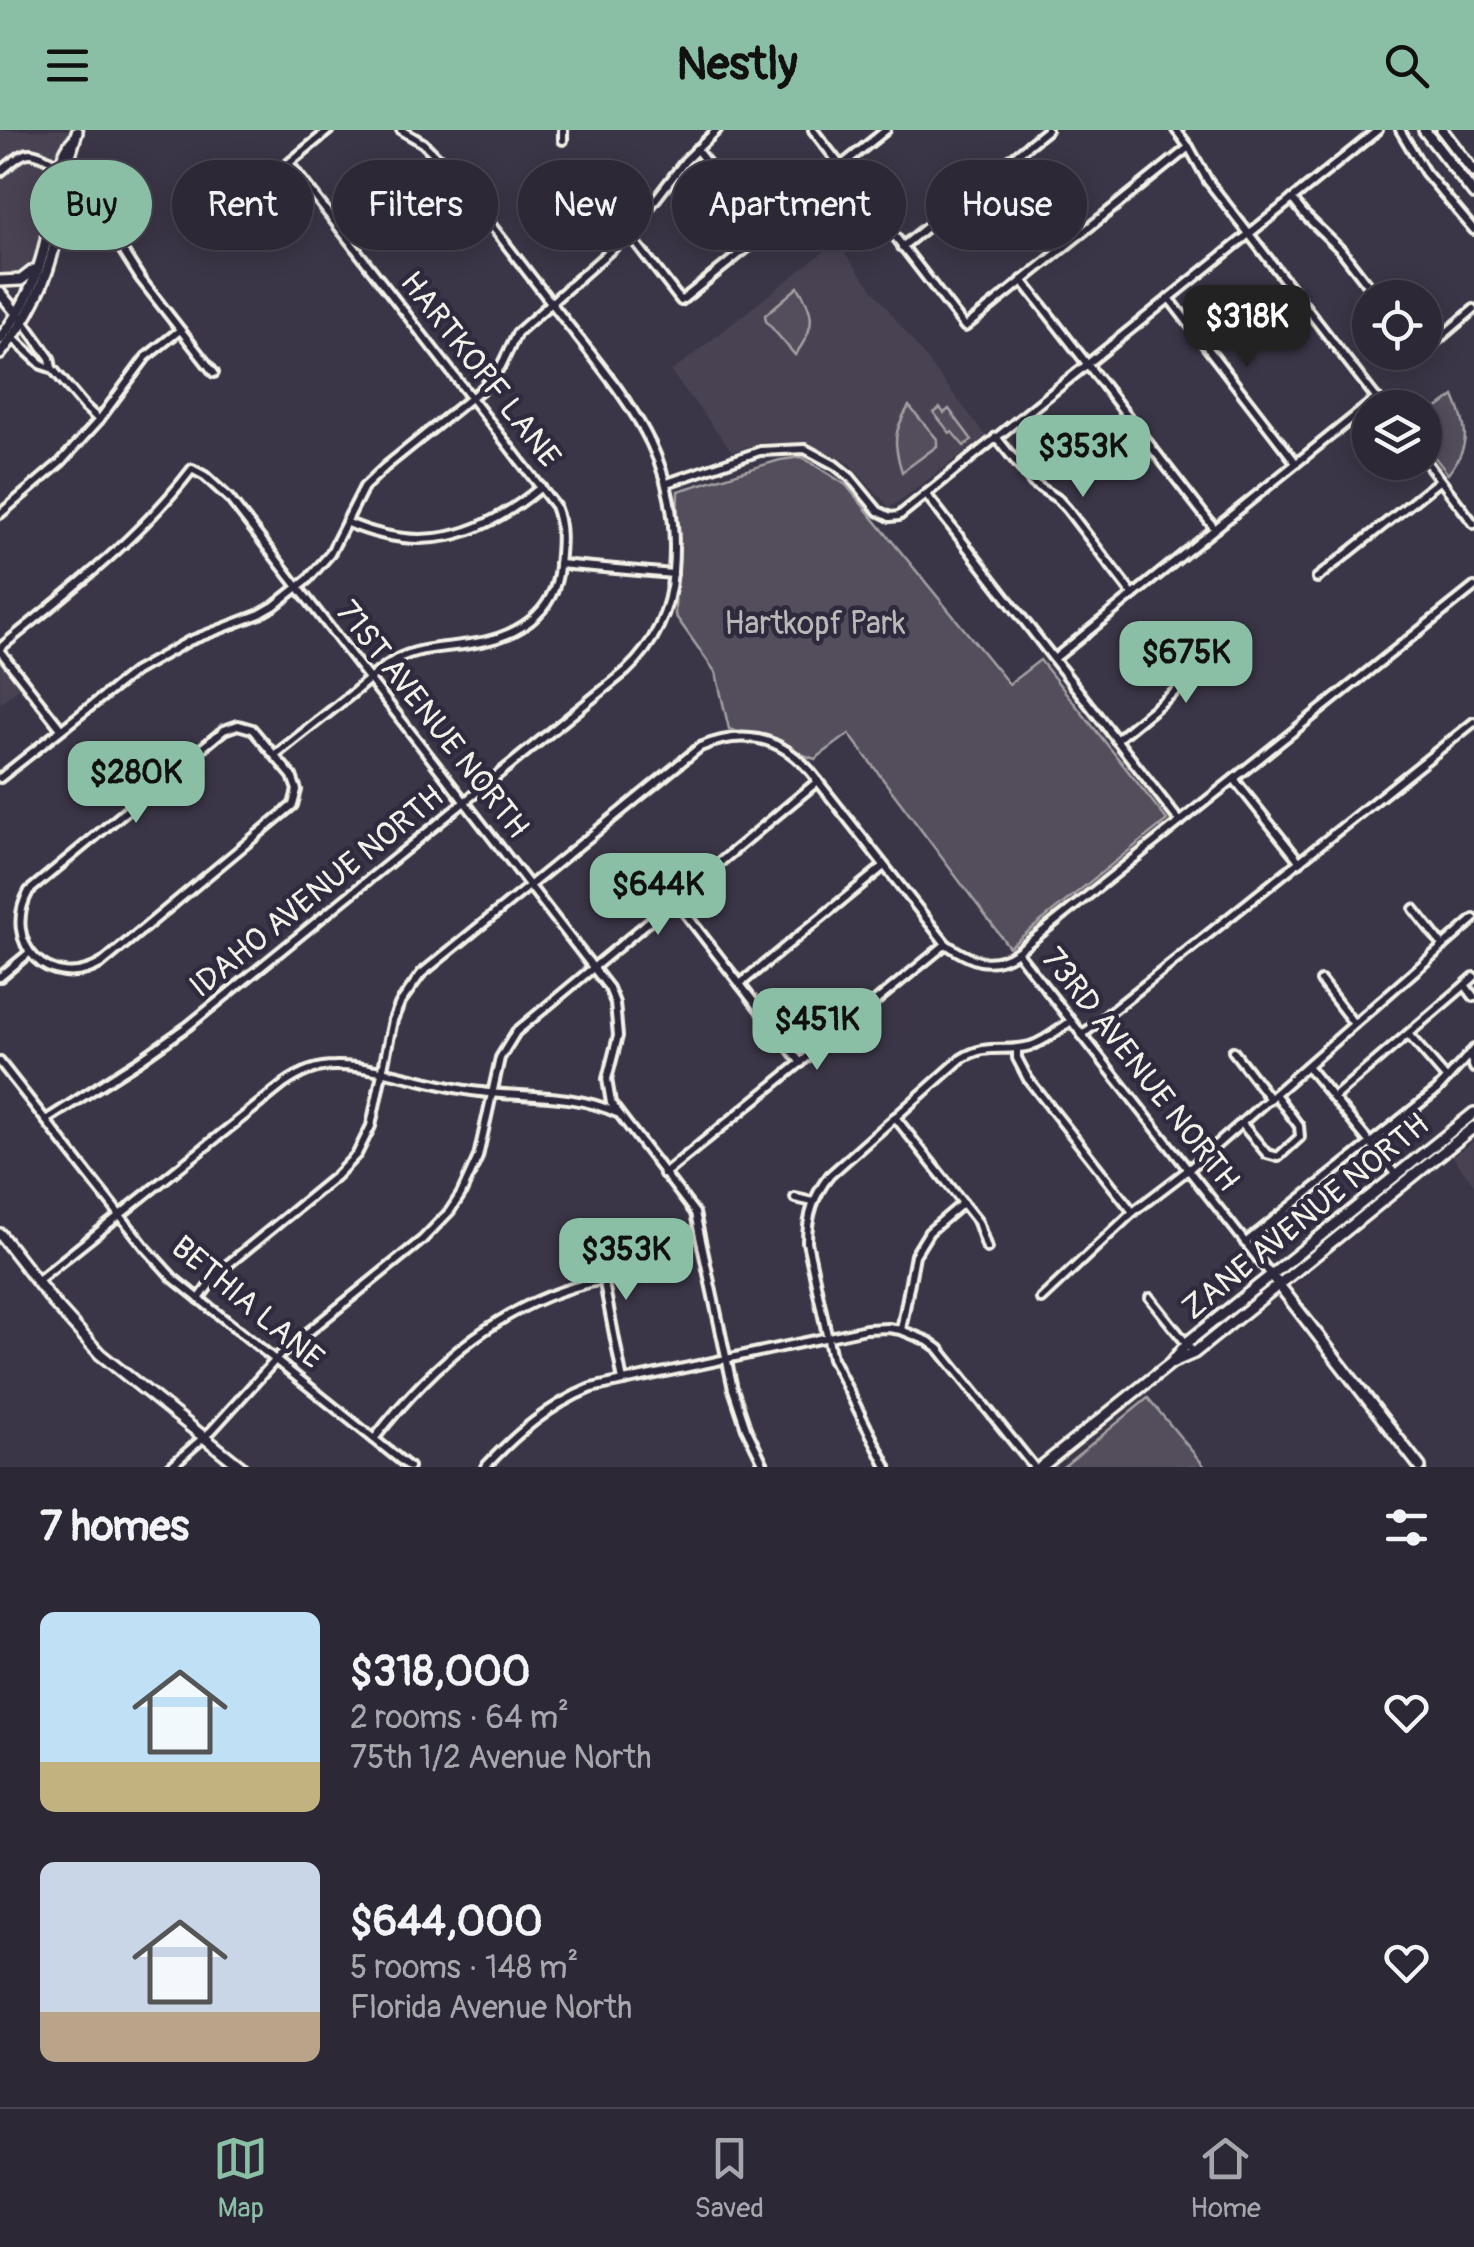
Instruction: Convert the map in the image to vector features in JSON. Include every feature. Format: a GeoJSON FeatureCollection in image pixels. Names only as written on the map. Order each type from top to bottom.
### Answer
{"type":"FeatureCollection","features":[{"type":"Feature","properties":{"kind":"street","name":"HARTKOPF LANE"},"geometry":{"type":"LineString","coordinates":[[329,130],[290,163],[555,506],[562,538],[560,564]]}},
{"type":"Feature","properties":{"kind":"street"},"geometry":{"type":"LineString","coordinates":[[401,130],[444,164],[551,302]]}},
{"type":"Feature","properties":{"kind":"street"},"geometry":{"type":"LineString","coordinates":[[563,130],[563,140]]}},
{"type":"Feature","properties":{"kind":"street"},"geometry":{"type":"LineString","coordinates":[[652,205],[696,149],[717,130]]}},
{"type":"Feature","properties":{"kind":"street"},"geometry":{"type":"LineString","coordinates":[[812,130],[836,160]]}},
{"type":"Feature","properties":{"kind":"street"},"geometry":{"type":"LineString","coordinates":[[848,160],[886,130]]}},
{"type":"Feature","properties":{"kind":"street"},"geometry":{"type":"LineString","coordinates":[[906,244],[1047,130]]}},
{"type":"Feature","properties":{"kind":"street"},"geometry":{"type":"LineString","coordinates":[[1176,130],[1208,181],[1371,390]]}},
{"type":"Feature","properties":{"kind":"street"},"geometry":{"type":"LineString","coordinates":[[667,483],[760,451],[805,449],[850,477],[878,511],[890,517],[899,516],[1378,130]]}},
{"type":"Feature","properties":{"kind":"street"},"geometry":{"type":"LineString","coordinates":[[1400,130],[1426,172],[1474,230]]}},
{"type":"Feature","properties":{"kind":"street"},"geometry":{"type":"LineString","coordinates":[[1424,130],[1474,194]]}},
{"type":"Feature","properties":{"kind":"street"},"geometry":{"type":"LineString","coordinates":[[1442,130],[1474,172]]}},
{"type":"Feature","properties":{"kind":"street"},"geometry":{"type":"LineString","coordinates":[[67,160],[77,131]]}},
{"type":"Feature","properties":{"kind":"street"},"geometry":{"type":"LineString","coordinates":[[63,160],[64,151],[77,131]]}},
{"type":"Feature","properties":{"kind":"street"},"geometry":{"type":"LineString","coordinates":[[904,250],[964,327],[1189,147]]}},
{"type":"Feature","properties":{"kind":"street"},"geometry":{"type":"LineString","coordinates":[[641,250],[681,301],[763,235],[696,149]]}},
{"type":"Feature","properties":{"kind":"street"},"geometry":{"type":"LineString","coordinates":[[0,172],[25,152],[34,151],[50,160]]}},
{"type":"Feature","properties":{"kind":"street"},"geometry":{"type":"LineString","coordinates":[[70,156],[72,160]]}},
{"type":"Feature","properties":{"kind":"street"},"geometry":{"type":"LineString","coordinates":[[1292,198],[1364,280]]}},
{"type":"Feature","properties":{"kind":"street"},"geometry":{"type":"LineString","coordinates":[[20,318],[43,250]]}},
{"type":"Feature","properties":{"kind":"street"},"geometry":{"type":"LineString","coordinates":[[0,354],[49,266],[53,250]]}},
{"type":"Feature","properties":{"kind":"street"},"geometry":{"type":"LineString","coordinates":[[122,250],[214,373]]}},
{"type":"Feature","properties":{"kind":"street"},"geometry":{"type":"LineString","coordinates":[[0,778],[134,672],[189,642],[260,614],[299,587],[330,554],[356,500],[374,476],[472,398],[493,378],[517,333],[614,250]]}},
{"type":"Feature","properties":{"kind":"street"},"geometry":{"type":"LineString","coordinates":[[0,281],[21,280],[39,264]]}},
{"type":"Feature","properties":{"kind":"street"},"geometry":{"type":"LineString","coordinates":[[1022,280],[1215,529]]}},
{"type":"Feature","properties":{"kind":"street"},"geometry":{"type":"LineString","coordinates":[[0,292],[50,358],[52,368],[99,420]]}},
{"type":"Feature","properties":{"kind":"street"},"geometry":{"type":"LineString","coordinates":[[1169,298],[1296,463]]}},
{"type":"Feature","properties":{"kind":"street","name":"IDAHO AVENUE NORTH"},"geometry":{"type":"LineString","coordinates":[[46,1120],[188,1026],[466,802],[640,657],[662,623],[673,574],[674,526],[663,470],[637,416],[551,302]]}},
{"type":"Feature","properties":{"kind":"street"},"geometry":{"type":"LineString","coordinates":[[1442,337],[1474,309]]}},
{"type":"Feature","properties":{"kind":"street"},"geometry":{"type":"LineString","coordinates":[[0,318],[10,334],[42,365],[52,368]]}},
{"type":"Feature","properties":{"kind":"street"},"geometry":{"type":"LineString","coordinates":[[0,514],[62,462],[146,357],[180,330]]}},
{"type":"Feature","properties":{"kind":"street"},"geometry":{"type":"LineString","coordinates":[[0,339],[10,334]]}},
{"type":"Feature","properties":{"kind":"street"},"geometry":{"type":"LineString","coordinates":[[1054,658],[1352,418]]}},
{"type":"Feature","properties":{"kind":"street"},"geometry":{"type":"LineString","coordinates":[[996,437],[1033,483],[1067,509],[1133,595]]}},
{"type":"Feature","properties":{"kind":"street","name":"71ST AVENUE NORTH"},"geometry":{"type":"LineString","coordinates":[[0,649],[132,538],[192,470],[216,485],[241,511],[608,988],[618,1020],[616,1052],[607,1079],[611,1103],[695,1214],[738,1408],[764,1467]]}},
{"type":"Feature","properties":{"kind":"street"},"geometry":{"type":"LineString","coordinates":[[1318,578],[1440,480],[1474,524]]}},
{"type":"Feature","properties":{"kind":"street"},"geometry":{"type":"LineString","coordinates":[[346,522],[397,538],[441,538],[484,526],[541,488]]}},
{"type":"Feature","properties":{"kind":"street"},"geometry":{"type":"LineString","coordinates":[[926,494],[1180,822]]}},
{"type":"Feature","properties":{"kind":"street"},"geometry":{"type":"LineString","coordinates":[[275,755],[370,678],[409,654],[476,644],[531,621],[550,601],[560,564],[673,574]]}},
{"type":"Feature","properties":{"kind":"street"},"geometry":{"type":"LineString","coordinates":[[1018,952],[1474,586]]}},
{"type":"Feature","properties":{"kind":"street"},"geometry":{"type":"LineString","coordinates":[[0,649],[61,729]]}},
{"type":"Feature","properties":{"kind":"street"},"geometry":{"type":"LineString","coordinates":[[1116,740],[1199,672],[1224,662],[1236,650]]}},
{"type":"Feature","properties":{"kind":"street"},"geometry":{"type":"LineString","coordinates":[[1082,1035],[1474,722]]}},
{"type":"Feature","properties":{"kind":"street"},"geometry":{"type":"LineString","coordinates":[[238,725],[252,729],[295,783],[292,806],[92,968],[72,974],[50,970],[30,953],[18,922],[29,891],[224,730],[238,725]]}},
{"type":"Feature","properties":{"kind":"street"},"geometry":{"type":"LineString","coordinates":[[199,1300],[216,1274],[336,1176],[357,1154],[370,1126],[393,1020],[410,988],[434,961],[687,756],[714,741],[759,739],[788,750],[800,760],[946,944],[664,1174]]}},
{"type":"Feature","properties":{"kind":"street"},"geometry":{"type":"LineString","coordinates":[[1234,779],[1300,862]]}},
{"type":"Feature","properties":{"kind":"street"},"geometry":{"type":"LineString","coordinates":[[170,1467],[204,1438],[275,1360],[422,1240],[450,1211],[478,1157],[500,1058],[516,1032],[818,781]]}},
{"type":"Feature","properties":{"kind":"street"},"geometry":{"type":"LineString","coordinates":[[740,984],[884,866]]}},
{"type":"Feature","properties":{"kind":"street"},"geometry":{"type":"LineString","coordinates":[[675,900],[801,1062]]}},
{"type":"Feature","properties":{"kind":"street"},"geometry":{"type":"LineString","coordinates":[[1414,909],[1443,946]]}},
{"type":"Feature","properties":{"kind":"street"},"geometry":{"type":"LineString","coordinates":[[1041,1299],[1133,1212],[1188,1170],[1472,924]]}},
{"type":"Feature","properties":{"kind":"street","name":"73RD AVENUE NORTH"},"geometry":{"type":"LineString","coordinates":[[946,944],[982,962],[1005,960],[1018,952],[1420,1467]]}},
{"type":"Feature","properties":{"kind":"street"},"geometry":{"type":"LineString","coordinates":[[0,978],[30,953]]}},
{"type":"Feature","properties":{"kind":"street"},"geometry":{"type":"LineString","coordinates":[[1333,1098],[1474,977]]}},
{"type":"Feature","properties":{"kind":"street"},"geometry":{"type":"LineString","coordinates":[[1322,981],[1354,1024]]}},
{"type":"Feature","properties":{"kind":"street"},"geometry":{"type":"LineString","coordinates":[[1465,985],[1474,997]]}},
{"type":"Feature","properties":{"kind":"street"},"geometry":{"type":"LineString","coordinates":[[887,1467],[837,1370],[827,1338],[807,1242],[814,1202],[830,1175],[971,1053],[1040,1042],[1071,1020]]}},
{"type":"Feature","properties":{"kind":"street"},"geometry":{"type":"LineString","coordinates":[[1408,1034],[1446,1078]]}},
{"type":"Feature","properties":{"kind":"street"},"geometry":{"type":"LineString","coordinates":[[1017,1048],[1028,1079],[1133,1212]]}},
{"type":"Feature","properties":{"kind":"street"},"geometry":{"type":"LineString","coordinates":[[1233,1051],[1299,1126],[1300,1137],[1278,1156],[1267,1154],[1242,1124]]}},
{"type":"Feature","properties":{"kind":"street"},"geometry":{"type":"LineString","coordinates":[[1246,1243],[1437,1090],[1472,1054]]}},
{"type":"Feature","properties":{"kind":"street"},"geometry":{"type":"LineString","coordinates":[[1472,1054],[1474,1068]]}},
{"type":"Feature","properties":{"kind":"street","name":"BETHIA LANE"},"geometry":{"type":"LineString","coordinates":[[0,1062],[158,1263],[409,1467]]}},
{"type":"Feature","properties":{"kind":"street"},"geometry":{"type":"LineString","coordinates":[[37,1281],[296,1076],[309,1070],[338,1066],[470,1091],[587,1102],[618,1113]]}},
{"type":"Feature","properties":{"kind":"street"},"geometry":{"type":"LineString","coordinates":[[1307,1066],[1396,1175]]}},
{"type":"Feature","properties":{"kind":"street","name":"ZANE AVENUE NORTH"},"geometry":{"type":"LineString","coordinates":[[1171,1363],[1186,1343],[1474,1112]]}},
{"type":"Feature","properties":{"kind":"street"},"geometry":{"type":"LineString","coordinates":[[895,1116],[978,1222],[987,1248]]}},
{"type":"Feature","properties":{"kind":"street","name":"ZANE AVENUE NORTH"},"geometry":{"type":"LineString","coordinates":[[1037,1467],[1171,1363],[1194,1353],[1474,1127]]}},
{"type":"Feature","properties":{"kind":"street"},"geometry":{"type":"LineString","coordinates":[[795,1198],[814,1202]]}},
{"type":"Feature","properties":{"kind":"street"},"geometry":{"type":"LineString","coordinates":[[901,1330],[915,1255],[929,1232],[963,1203]]}},
{"type":"Feature","properties":{"kind":"street"},"geometry":{"type":"LineString","coordinates":[[0,1234],[100,1354],[241,1467]]}},
{"type":"Feature","properties":{"kind":"street"},"geometry":{"type":"LineString","coordinates":[[588,1244],[599,1256],[623,1381]]}},
{"type":"Feature","properties":{"kind":"street"},"geometry":{"type":"LineString","coordinates":[[374,1439],[442,1364],[498,1320],[542,1296],[603,1280]]}},
{"type":"Feature","properties":{"kind":"street"},"geometry":{"type":"LineString","coordinates":[[1150,1298],[1194,1353]]}},
{"type":"Feature","properties":{"kind":"street"},"geometry":{"type":"LineString","coordinates":[[485,1467],[556,1404],[591,1388],[874,1328],[901,1330],[939,1350],[1037,1467]]}},
{"type":"Feature","properties":{"kind":"shaded area"},"geometry":{"type":"Polygon","coordinates":[[[0,130],[70,130],[57,160],[30,160],[30,250],[38,250],[32,262],[15,276],[0,272],[0,130]]]}},
{"type":"Feature","properties":{"kind":"shaded area"},"geometry":{"type":"Polygon","coordinates":[[[826,250],[842,250],[986,436],[890,508],[848,462],[812,445],[765,442],[732,451],[671,372],[826,250]]]}},
{"type":"Feature","properties":{"kind":"shaded area"},"geometry":{"type":"Polygon","coordinates":[[[0,658],[21,686],[0,703],[0,658]]]}},
{"type":"Feature","properties":{"kind":"shaded area"},"geometry":{"type":"Polygon","coordinates":[[[1474,1141],[1474,1184],[1453,1157],[1474,1141]]]}},
{"type":"Feature","properties":{"kind":"green space"},"geometry":{"type":"Polygon","coordinates":[[[798,287],[811,321],[795,355],[765,315],[798,287]]]}},
{"type":"Feature","properties":{"kind":"green space"},"geometry":{"type":"Polygon","coordinates":[[[1454,396],[1465,436],[1461,454],[1448,474],[1442,466],[1442,405],[1454,396]]]}},
{"type":"Feature","properties":{"kind":"green space"},"geometry":{"type":"Polygon","coordinates":[[[909,406],[937,439],[937,446],[902,472],[896,438],[909,406]]]}},
{"type":"Feature","properties":{"kind":"green space"},"geometry":{"type":"Polygon","coordinates":[[[940,408],[944,413],[949,409],[972,440],[964,446],[950,433],[934,413],[940,408]]]}},
{"type":"Feature","properties":{"kind":"green space","name":"Hartkopf Park"},"geometry":{"type":"Polygon","coordinates":[[[802,457],[846,485],[1009,684],[1040,660],[1167,820],[1009,947],[849,734],[815,759],[729,729],[716,673],[675,615],[678,491],[802,457]]]}},
{"type":"Feature","properties":{"kind":"green space"},"geometry":{"type":"Polygon","coordinates":[[[1148,1398],[1205,1467],[1063,1467],[1148,1398]]]}}]}
